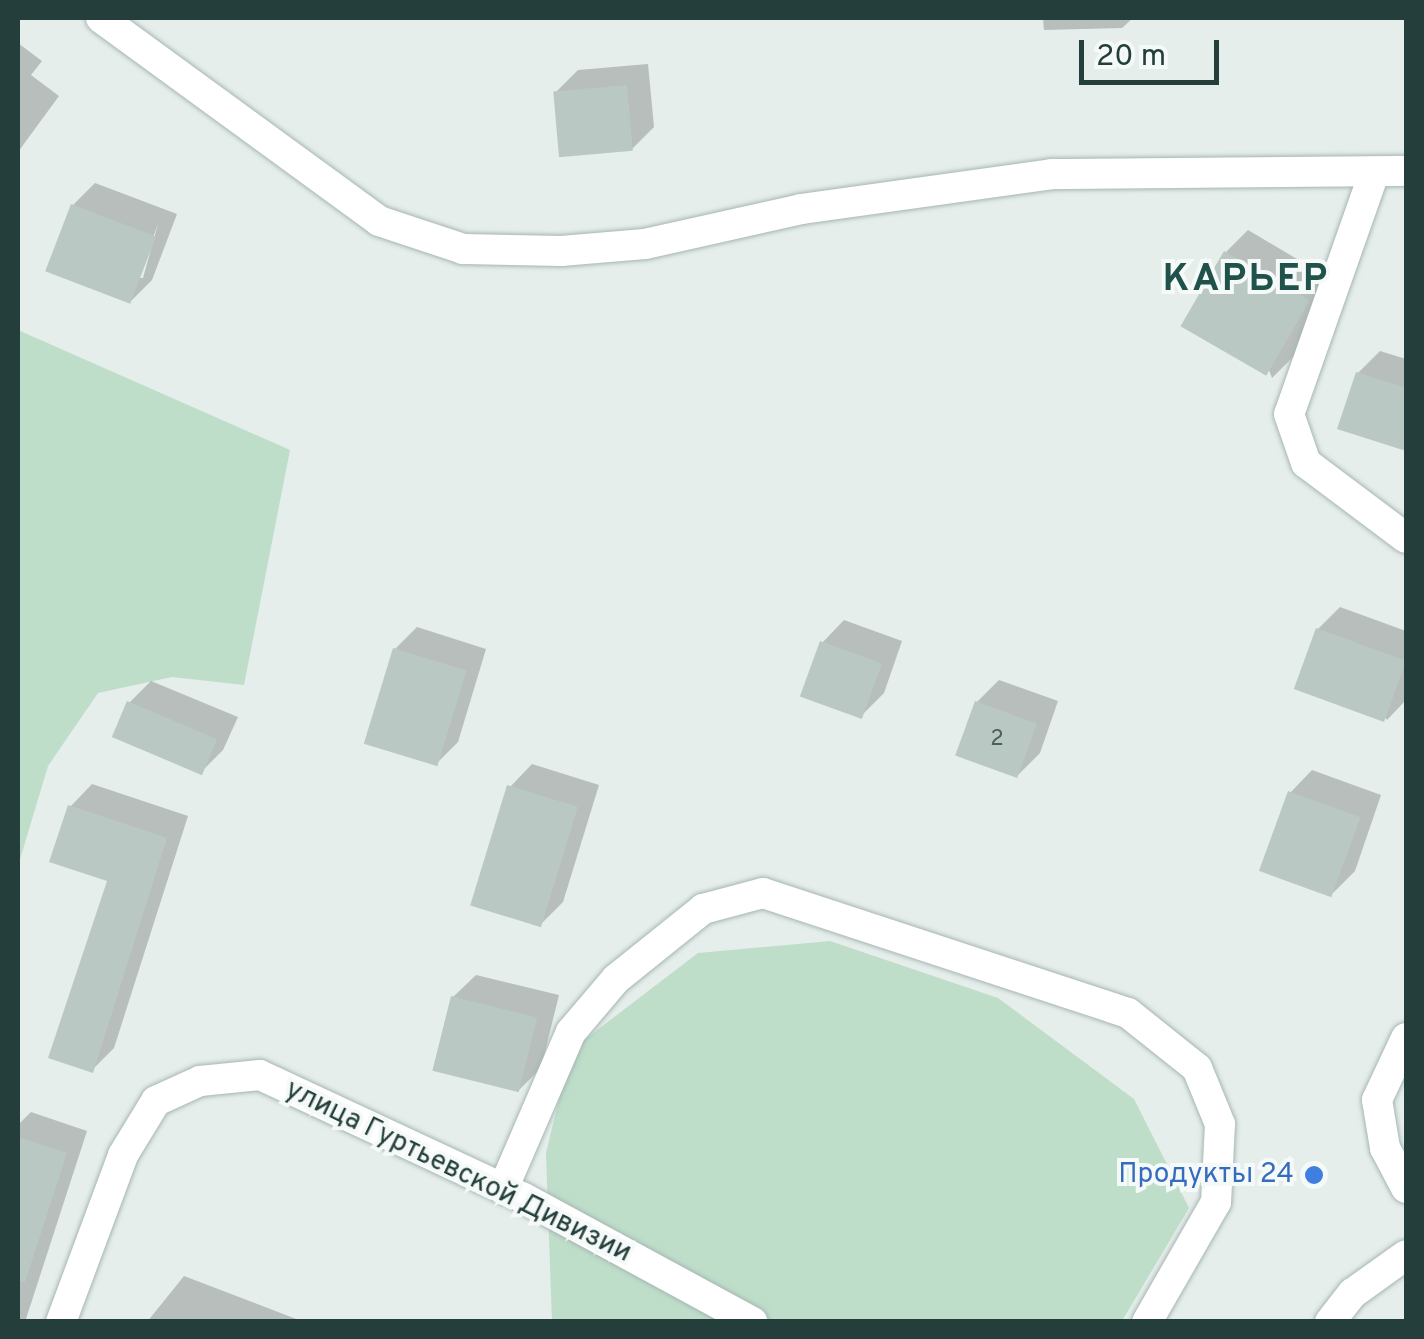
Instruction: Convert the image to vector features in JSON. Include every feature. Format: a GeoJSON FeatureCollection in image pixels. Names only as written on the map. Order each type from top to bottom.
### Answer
{"type":"FeatureCollection","features":[{"type":"Feature","properties":{"kind":"street"},"geometry":{"type":"LineString","coordinates":[[101,18],[379,220],[463,249],[560,252],[645,244],[801,209],[1052,174],[1373,176],[1406,171]]}},
{"type":"Feature","properties":{"kind":"street"},"geometry":{"type":"LineString","coordinates":[[1373,176],[1289,414],[1306,463],[1406,538]]}},
{"type":"Feature","properties":{"kind":"street"},"geometry":{"type":"LineString","coordinates":[[503,1189],[572,1032],[616,979],[703,909],[762,894],[1128,1012],[1198,1068],[1220,1124],[1216,1202],[1146,1322]]}},
{"type":"Feature","properties":{"kind":"street"},"geometry":{"type":"LineString","coordinates":[[1406,1038],[1378,1100],[1385,1148],[1406,1188]]}},
{"type":"Feature","properties":{"kind":"street","name":"улица Гуртьевской Дивизии"},"geometry":{"type":"LineString","coordinates":[[61,1322],[122,1156],[156,1100],[200,1082],[260,1075],[503,1189],[752,1322]]}},
{"type":"Feature","properties":{"kind":"street"},"geometry":{"type":"LineString","coordinates":[[1330,1322],[1352,1293],[1406,1255]]}},
{"type":"Feature","properties":{"kind":"green space"},"geometry":{"type":"Polygon","coordinates":[[[18,330],[290,450],[244,685],[172,677],[98,693],[48,766],[18,866],[18,330]]]}},
{"type":"Feature","properties":{"kind":"green space"},"geometry":{"type":"Polygon","coordinates":[[[830,941],[998,998],[1134,1099],[1189,1208],[1122,1321],[552,1322],[546,1153],[571,1050],[698,953],[830,941]]]}},
{"type":"Feature","properties":{"kind":"building"},"geometry":{"type":"Polygon","coordinates":[[[627,85],[633,151],[559,157],[553,91],[627,85]]]}},
{"type":"Feature","properties":{"kind":"building"},"geometry":{"type":"Polygon","coordinates":[[[71,204],[156,237],[130,304],[45,271],[71,204]]]}},
{"type":"Feature","properties":{"kind":"building"},"geometry":{"type":"Polygon","coordinates":[[[1224,251],[1310,300],[1266,376],[1180,326],[1224,251]]]}},
{"type":"Feature","properties":{"kind":"building"},"geometry":{"type":"Polygon","coordinates":[[[1356,372],[1406,388],[1406,451],[1337,429],[1356,372]]]}},
{"type":"Feature","properties":{"kind":"building"},"geometry":{"type":"Polygon","coordinates":[[[1316,628],[1406,661],[1384,722],[1294,689],[1316,628]]]}},
{"type":"Feature","properties":{"kind":"building"},"geometry":{"type":"Polygon","coordinates":[[[820,641],[882,664],[862,719],[800,696],[820,641]]]}},
{"type":"Feature","properties":{"kind":"building"},"geometry":{"type":"Polygon","coordinates":[[[393,648],[467,671],[437,766],[364,744],[393,648]]]}},
{"type":"Feature","properties":{"kind":"building"},"geometry":{"type":"Polygon","coordinates":[[[127,701],[217,739],[202,775],[112,737],[127,701]]]}},
{"type":"Feature","properties":{"kind":"building"},"geometry":{"type":"Polygon","coordinates":[[[975,701],[1037,724],[1017,778],[955,756],[975,701]]]}},
{"type":"Feature","properties":{"kind":"building"},"geometry":{"type":"Polygon","coordinates":[[[507,785],[578,807],[541,927],[470,905],[507,785]]]}},
{"type":"Feature","properties":{"kind":"building"},"geometry":{"type":"Polygon","coordinates":[[[1288,791],[1360,817],[1331,897],[1259,871],[1288,791]]]}},
{"type":"Feature","properties":{"kind":"building"},"geometry":{"type":"Polygon","coordinates":[[[68,805],[167,838],[93,1073],[48,1058],[107,881],[49,862],[68,805]]]}},
{"type":"Feature","properties":{"kind":"building"},"geometry":{"type":"Polygon","coordinates":[[[451,996],[537,1018],[519,1092],[432,1071],[451,996]]]}},
{"type":"Feature","properties":{"kind":"building"},"geometry":{"type":"Polygon","coordinates":[[[18,1137],[67,1153],[25,1282],[18,1281],[18,1137]]]}},
{"type":"Feature","properties":{"kind":"place","name":"Продукты 24"},"geometry":{"type":"Point","coordinates":[1314,1175]}},
{"type":"Feature","properties":{"kind":"district","name":"КАРЬЕР"},"geometry":{"type":"Point","coordinates":[1246,281]}}]}
